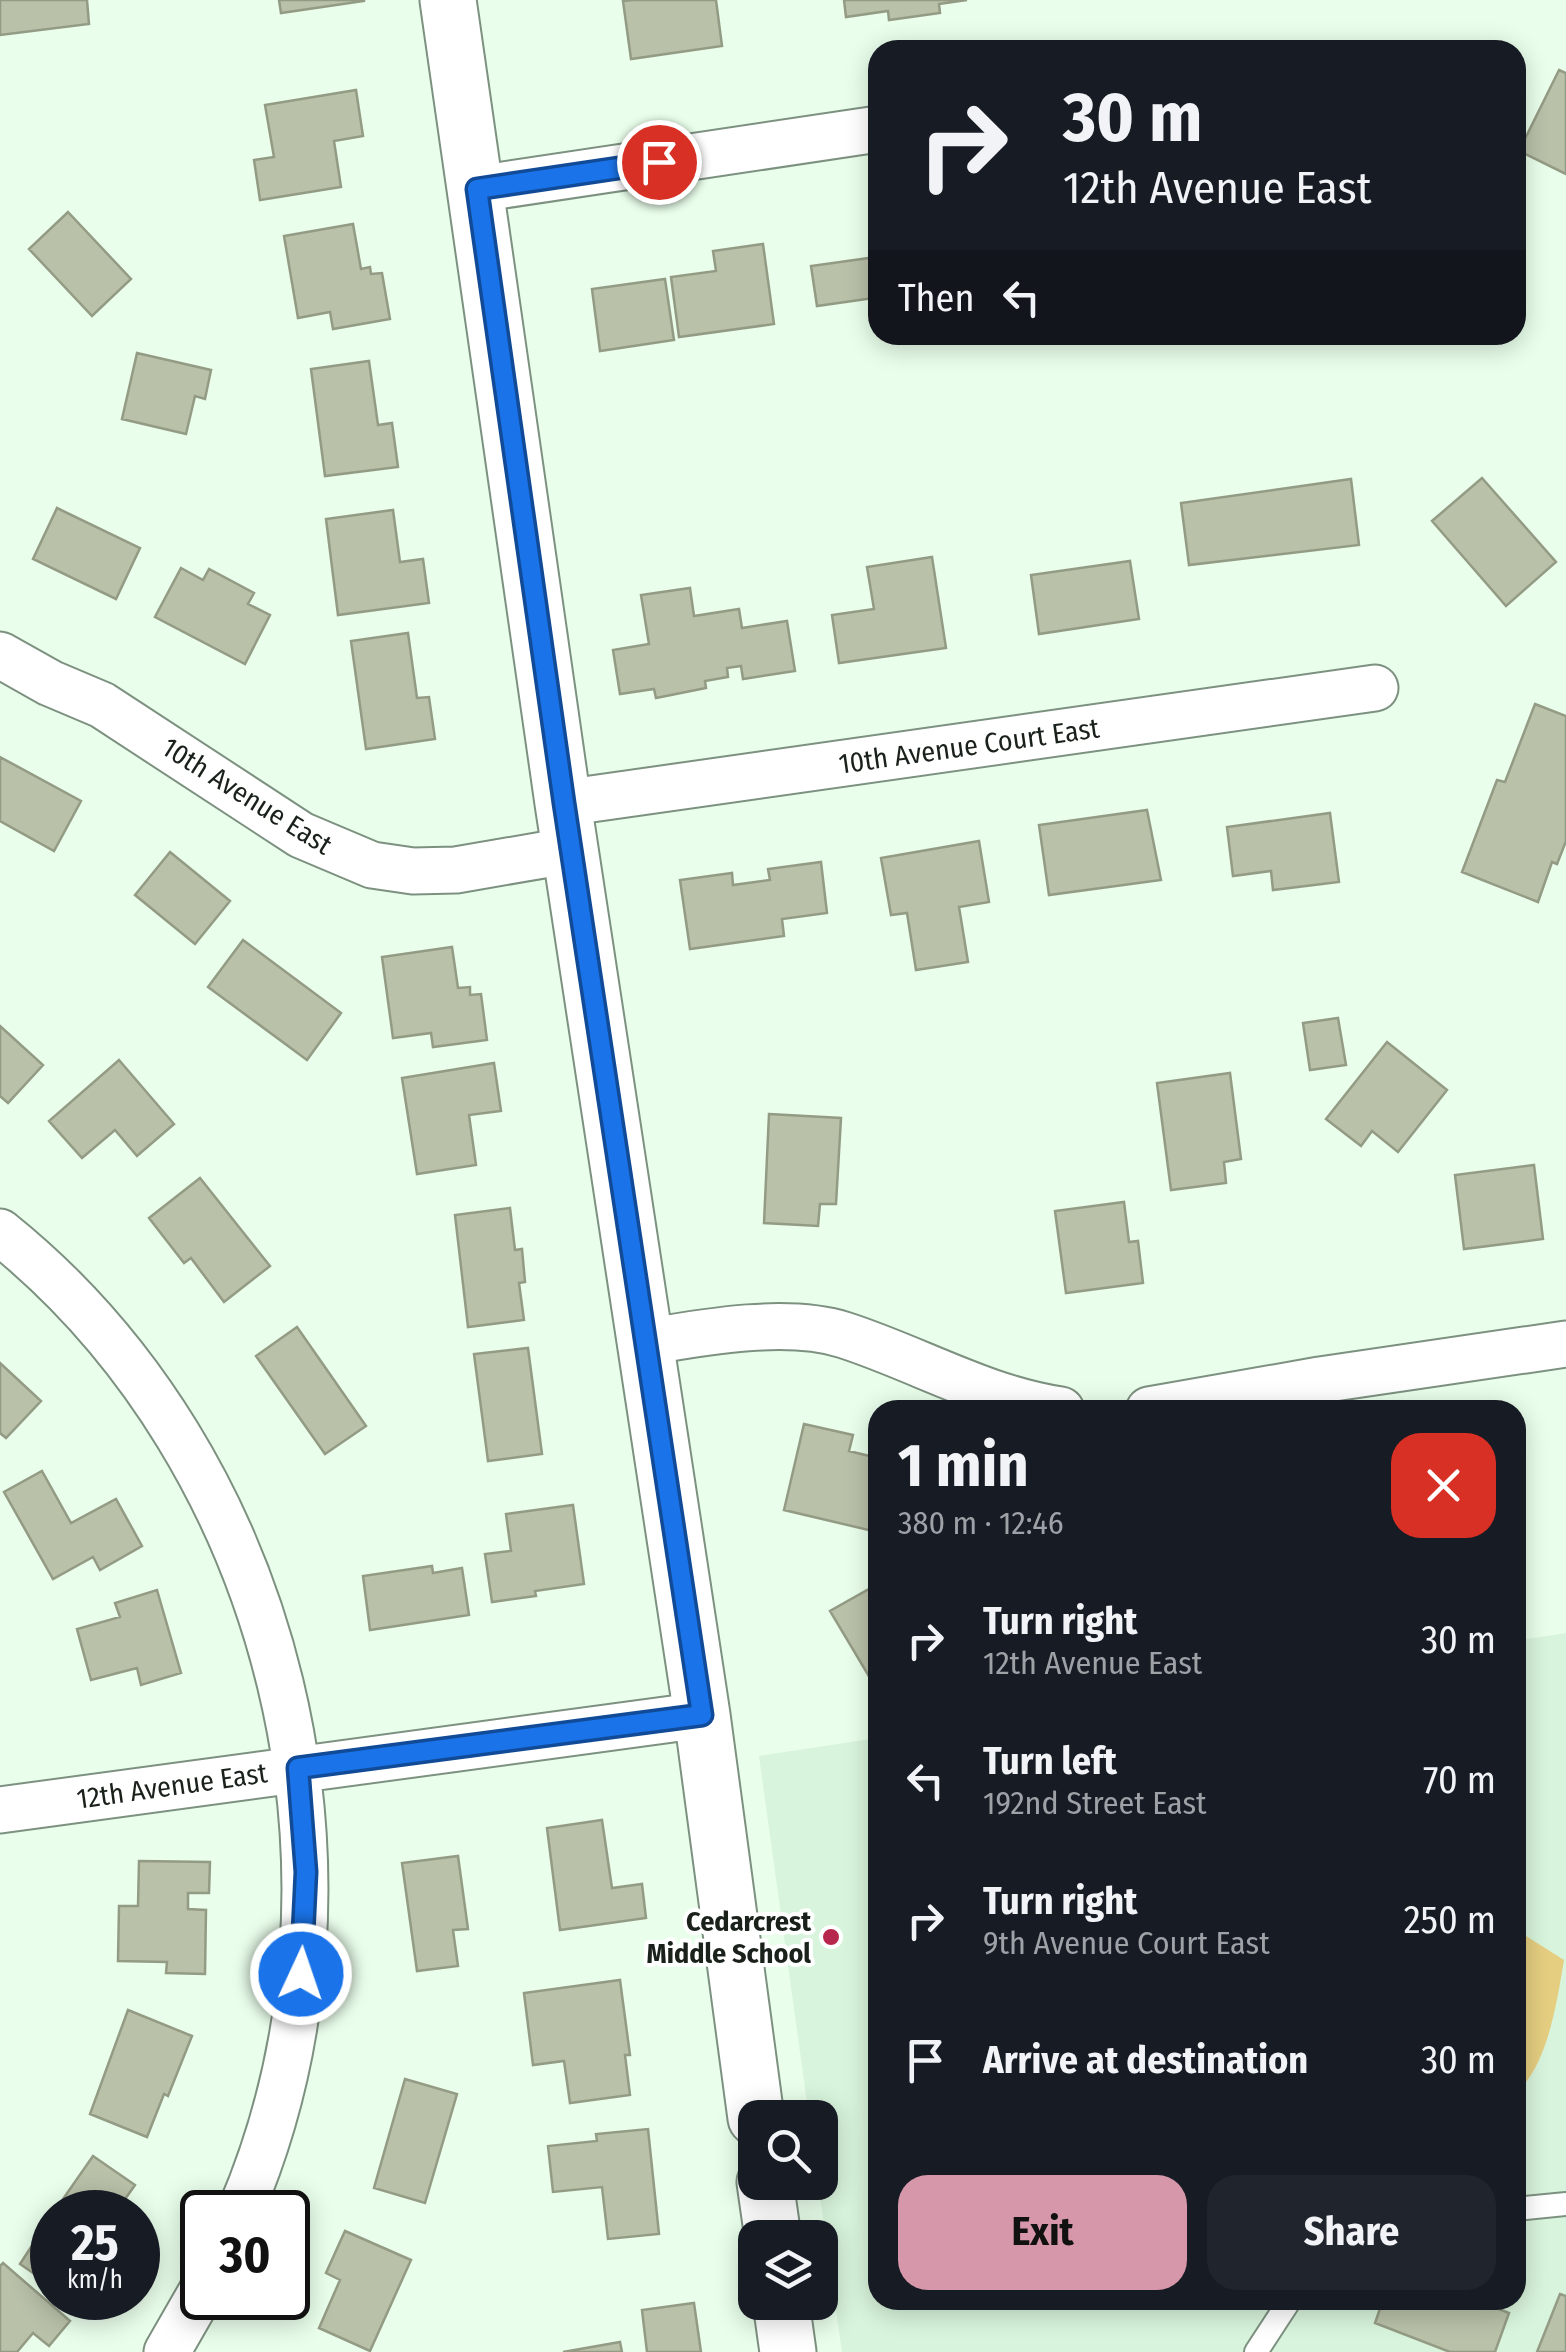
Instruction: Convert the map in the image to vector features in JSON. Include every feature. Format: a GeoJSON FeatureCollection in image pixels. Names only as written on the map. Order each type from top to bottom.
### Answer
{"type":"FeatureCollection","features":[{"type":"Feature","properties":{"kind":"street"},"geometry":{"type":"LineString","coordinates":[[448,0],[702,1715],[754,2100]]}},
{"type":"Feature","properties":{"kind":"street"},"geometry":{"type":"LineString","coordinates":[[477,189],[868,130]]}},
{"type":"Feature","properties":{"kind":"street","name":"10th Avenue East"},"geometry":{"type":"LineString","coordinates":[[0,655],[50,683],[102,705],[301,835],[372,865],[413,871],[456,870],[568,826]]}},
{"type":"Feature","properties":{"kind":"street","name":"10th Avenue Court East"},"geometry":{"type":"LineString","coordinates":[[568,826],[1375,688]]}},
{"type":"Feature","properties":{"kind":"street"},"geometry":{"type":"LineString","coordinates":[[0,1232],[29,1255],[97,1326],[158,1404],[208,1488],[249,1578],[279,1672],[298,1768],[306,1872],[301,1974],[285,2076],[250,2190]]}},
{"type":"Feature","properties":{"kind":"street"},"geometry":{"type":"LineString","coordinates":[[646,1342],[730,1328],[806,1327],[842,1334],[978,1388],[1023,1400]]}},
{"type":"Feature","properties":{"kind":"street"},"geometry":{"type":"LineString","coordinates":[[1206,1400],[1566,1344]]}},
{"type":"Feature","properties":{"kind":"street","name":"12th Avenue East"},"geometry":{"type":"LineString","coordinates":[[0,1810],[702,1715]]}},
{"type":"Feature","properties":{"kind":"street"},"geometry":{"type":"LineString","coordinates":[[167,2352],[185,2320]]}},
{"type":"Feature","properties":{"kind":"street"},"geometry":{"type":"LineString","coordinates":[[784,2320],[788,2352]]}},
{"type":"Feature","properties":{"kind":"lane"},"geometry":{"type":"LineString","coordinates":[[1526,2208],[1566,2204]]}},
{"type":"Feature","properties":{"kind":"lane"},"geometry":{"type":"LineString","coordinates":[[1256,2352],[1283,2310]]}},
{"type":"Feature","properties":{"kind":"shaded area","name":"Cedarcrest Middle School"},"geometry":{"type":"Polygon","coordinates":[[[1566,1633],[1566,2352],[842,2352],[837,2320],[838,2220],[823,2220],[820,2200],[838,2200],[838,2100],[807,2100],[759,1756],[868,1739],[868,2310],[1526,2310],[1526,1639],[1566,1633]]]}},
{"type":"Feature","properties":{"kind":"shaded area"},"geometry":{"type":"Polygon","coordinates":[[[1526,1936],[1564,1960],[1554,2013],[1536,2067],[1526,2082],[1526,1936]]]}},
{"type":"Feature","properties":{"kind":"building"},"geometry":{"type":"Polygon","coordinates":[[[0,0],[87,0],[89,24],[0,35],[0,0]]]}},
{"type":"Feature","properties":{"kind":"building"},"geometry":{"type":"Polygon","coordinates":[[[279,0],[364,0],[364,1],[281,13],[279,0]]]}},
{"type":"Feature","properties":{"kind":"building"},"geometry":{"type":"Polygon","coordinates":[[[716,0],[722,46],[631,59],[623,1],[716,0]]]}},
{"type":"Feature","properties":{"kind":"building"},"geometry":{"type":"Polygon","coordinates":[[[844,0],[967,0],[939,4],[940,13],[889,20],[888,11],[846,17],[844,0]]]}},
{"type":"Feature","properties":{"kind":"building"},"geometry":{"type":"Polygon","coordinates":[[[1559,70],[1566,73],[1566,174],[1526,154],[1526,137],[1559,70]]]}},
{"type":"Feature","properties":{"kind":"building"},"geometry":{"type":"Polygon","coordinates":[[[356,90],[363,136],[334,141],[341,187],[260,200],[254,160],[274,157],[265,105],[356,90]]]}},
{"type":"Feature","properties":{"kind":"building"},"geometry":{"type":"Polygon","coordinates":[[[68,212],[131,279],[92,316],[29,249],[68,212]]]}},
{"type":"Feature","properties":{"kind":"building"},"geometry":{"type":"Polygon","coordinates":[[[353,224],[361,269],[370,267],[371,274],[382,273],[390,319],[333,329],[330,312],[298,318],[284,236],[353,224]]]}},
{"type":"Feature","properties":{"kind":"building"},"geometry":{"type":"Polygon","coordinates":[[[763,244],[774,324],[679,337],[671,277],[716,271],[713,251],[763,244]]]}},
{"type":"Feature","properties":{"kind":"building"},"geometry":{"type":"Polygon","coordinates":[[[868,258],[868,299],[817,306],[811,266],[868,258]]]}},
{"type":"Feature","properties":{"kind":"building"},"geometry":{"type":"Polygon","coordinates":[[[665,279],[674,340],[600,351],[592,289],[665,279]]]}},
{"type":"Feature","properties":{"kind":"building"},"geometry":{"type":"Polygon","coordinates":[[[137,353],[211,370],[205,399],[195,396],[186,434],[122,419],[137,353]]]}},
{"type":"Feature","properties":{"kind":"building"},"geometry":{"type":"Polygon","coordinates":[[[369,361],[378,425],[392,423],[398,467],[325,476],[311,369],[369,361]]]}},
{"type":"Feature","properties":{"kind":"building"},"geometry":{"type":"Polygon","coordinates":[[[1482,478],[1556,562],[1506,606],[1432,521],[1482,478]]]}},
{"type":"Feature","properties":{"kind":"building"},"geometry":{"type":"Polygon","coordinates":[[[1351,479],[1359,545],[1189,565],[1181,503],[1351,479]]]}},
{"type":"Feature","properties":{"kind":"building"},"geometry":{"type":"Polygon","coordinates":[[[57,508],[140,548],[116,599],[33,559],[57,508]]]}},
{"type":"Feature","properties":{"kind":"building"},"geometry":{"type":"Polygon","coordinates":[[[393,510],[400,562],[423,559],[429,603],[338,615],[326,519],[393,510]]]}},
{"type":"Feature","properties":{"kind":"building"},"geometry":{"type":"Polygon","coordinates":[[[932,557],[946,648],[839,663],[832,615],[874,609],[867,567],[932,557]]]}},
{"type":"Feature","properties":{"kind":"building"},"geometry":{"type":"Polygon","coordinates":[[[1130,561],[1139,619],[1039,634],[1031,575],[1130,561]]]}},
{"type":"Feature","properties":{"kind":"building"},"geometry":{"type":"Polygon","coordinates":[[[181,568],[203,580],[209,569],[254,593],[248,604],[270,615],[245,664],[155,617],[181,568]]]}},
{"type":"Feature","properties":{"kind":"building"},"geometry":{"type":"Polygon","coordinates":[[[690,588],[694,616],[739,609],[742,628],[787,621],[795,671],[743,679],[741,666],[727,668],[728,677],[705,681],[706,688],[656,698],[654,689],[620,694],[613,650],[649,644],[641,595],[690,588]]]}},
{"type":"Feature","properties":{"kind":"building"},"geometry":{"type":"Polygon","coordinates":[[[408,633],[417,698],[429,697],[435,739],[366,749],[351,641],[408,633]]]}},
{"type":"Feature","properties":{"kind":"building"},"geometry":{"type":"Polygon","coordinates":[[[1535,704],[1566,716],[1566,841],[1557,864],[1552,862],[1538,902],[1462,872],[1497,780],[1505,782],[1535,704]]]}},
{"type":"Feature","properties":{"kind":"building"},"geometry":{"type":"Polygon","coordinates":[[[0,757],[81,801],[54,851],[0,821],[0,757]]]}},
{"type":"Feature","properties":{"kind":"building"},"geometry":{"type":"Polygon","coordinates":[[[1147,810],[1161,880],[1049,895],[1039,825],[1147,810]]]}},
{"type":"Feature","properties":{"kind":"building"},"geometry":{"type":"Polygon","coordinates":[[[1330,813],[1339,882],[1273,890],[1271,871],[1233,876],[1227,827],[1330,813]]]}},
{"type":"Feature","properties":{"kind":"building"},"geometry":{"type":"Polygon","coordinates":[[[979,841],[989,902],[959,907],[968,962],[916,970],[907,913],[891,915],[881,858],[979,841]]]}},
{"type":"Feature","properties":{"kind":"building"},"geometry":{"type":"Polygon","coordinates":[[[170,852],[230,901],[195,944],[135,895],[170,852]]]}},
{"type":"Feature","properties":{"kind":"building"},"geometry":{"type":"Polygon","coordinates":[[[821,862],[827,913],[782,919],[784,936],[690,949],[680,880],[732,873],[733,885],[770,880],[768,869],[821,862]]]}},
{"type":"Feature","properties":{"kind":"building"},"geometry":{"type":"Polygon","coordinates":[[[243,940],[341,1013],[307,1060],[208,987],[243,940]]]}},
{"type":"Feature","properties":{"kind":"building"},"geometry":{"type":"Polygon","coordinates":[[[452,947],[458,988],[470,987],[470,995],[481,994],[487,1040],[433,1047],[431,1033],[393,1038],[382,957],[452,947]]]}},
{"type":"Feature","properties":{"kind":"building"},"geometry":{"type":"Polygon","coordinates":[[[1338,1018],[1346,1065],[1310,1070],[1303,1023],[1338,1018]]]}},
{"type":"Feature","properties":{"kind":"building"},"geometry":{"type":"Polygon","coordinates":[[[0,1026],[43,1065],[8,1103],[0,1096],[0,1026]]]}},
{"type":"Feature","properties":{"kind":"building"},"geometry":{"type":"Polygon","coordinates":[[[1387,1042],[1447,1090],[1398,1152],[1372,1131],[1361,1146],[1326,1119],[1387,1042]]]}},
{"type":"Feature","properties":{"kind":"building"},"geometry":{"type":"Polygon","coordinates":[[[119,1060],[174,1124],[137,1156],[115,1130],[82,1158],[49,1121],[119,1060]]]}},
{"type":"Feature","properties":{"kind":"building"},"geometry":{"type":"Polygon","coordinates":[[[494,1063],[501,1111],[469,1115],[476,1165],[417,1174],[402,1078],[494,1063]]]}},
{"type":"Feature","properties":{"kind":"building"},"geometry":{"type":"Polygon","coordinates":[[[1230,1073],[1241,1159],[1224,1162],[1226,1183],[1171,1190],[1157,1083],[1230,1073]]]}},
{"type":"Feature","properties":{"kind":"building"},"geometry":{"type":"Polygon","coordinates":[[[769,1114],[841,1118],[836,1204],[820,1204],[818,1226],[764,1223],[769,1114]]]}},
{"type":"Feature","properties":{"kind":"building"},"geometry":{"type":"Polygon","coordinates":[[[1534,1165],[1543,1239],[1464,1249],[1455,1175],[1534,1165]]]}},
{"type":"Feature","properties":{"kind":"building"},"geometry":{"type":"Polygon","coordinates":[[[200,1178],[270,1266],[224,1302],[191,1258],[184,1263],[149,1218],[200,1178]]]}},
{"type":"Feature","properties":{"kind":"building"},"geometry":{"type":"Polygon","coordinates":[[[1124,1202],[1129,1242],[1138,1241],[1143,1283],[1066,1293],[1055,1211],[1124,1202]]]}},
{"type":"Feature","properties":{"kind":"building"},"geometry":{"type":"Polygon","coordinates":[[[510,1208],[515,1250],[522,1249],[525,1282],[519,1283],[524,1320],[468,1327],[455,1215],[510,1208]]]}},
{"type":"Feature","properties":{"kind":"building"},"geometry":{"type":"Polygon","coordinates":[[[297,1327],[366,1426],[325,1454],[256,1356],[297,1327]]]}},
{"type":"Feature","properties":{"kind":"building"},"geometry":{"type":"Polygon","coordinates":[[[528,1348],[542,1454],[488,1461],[474,1354],[528,1348]]]}},
{"type":"Feature","properties":{"kind":"building"},"geometry":{"type":"Polygon","coordinates":[[[0,1363],[41,1401],[6,1438],[0,1433],[0,1363]]]}},
{"type":"Feature","properties":{"kind":"building"},"geometry":{"type":"Polygon","coordinates":[[[804,1424],[853,1435],[849,1451],[868,1456],[868,1530],[784,1510],[804,1424]]]}},
{"type":"Feature","properties":{"kind":"building"},"geometry":{"type":"Polygon","coordinates":[[[42,1471],[71,1523],[116,1499],[142,1546],[100,1570],[93,1557],[53,1579],[4,1492],[42,1471]]]}},
{"type":"Feature","properties":{"kind":"building"},"geometry":{"type":"Polygon","coordinates":[[[573,1505],[584,1584],[492,1602],[485,1554],[511,1551],[506,1514],[573,1505]]]}},
{"type":"Feature","properties":{"kind":"building"},"geometry":{"type":"Polygon","coordinates":[[[432,1566],[433,1573],[462,1568],[469,1615],[370,1630],[363,1576],[432,1566]]]}},
{"type":"Feature","properties":{"kind":"building"},"geometry":{"type":"Polygon","coordinates":[[[157,1590],[181,1673],[141,1685],[137,1668],[91,1680],[77,1629],[120,1617],[115,1603],[157,1590]]]}},
{"type":"Feature","properties":{"kind":"building"},"geometry":{"type":"Polygon","coordinates":[[[868,1590],[868,1675],[830,1611],[868,1590]]]}},
{"type":"Feature","properties":{"kind":"building"},"geometry":{"type":"Polygon","coordinates":[[[602,1820],[612,1888],[642,1884],[646,1918],[560,1930],[547,1828],[602,1820]]]}},
{"type":"Feature","properties":{"kind":"building"},"geometry":{"type":"Polygon","coordinates":[[[458,1856],[468,1929],[453,1930],[458,1966],[417,1971],[402,1863],[458,1856]]]}},
{"type":"Feature","properties":{"kind":"building"},"geometry":{"type":"Polygon","coordinates":[[[139,1861],[210,1862],[209,1893],[188,1893],[188,1909],[206,1910],[205,1974],[166,1973],[167,1962],[118,1961],[119,1906],[138,1906],[139,1861]]]}},
{"type":"Feature","properties":{"kind":"building"},"geometry":{"type":"Polygon","coordinates":[[[620,1980],[630,2055],[625,2055],[630,2095],[570,2103],[564,2061],[533,2065],[524,1993],[620,1980]]]}},
{"type":"Feature","properties":{"kind":"building"},"geometry":{"type":"Polygon","coordinates":[[[128,2010],[192,2036],[147,2137],[90,2114],[128,2010]]]}},
{"type":"Feature","properties":{"kind":"building"},"geometry":{"type":"Polygon","coordinates":[[[405,2079],[457,2094],[425,2203],[374,2188],[405,2079]]]}},
{"type":"Feature","properties":{"kind":"building"},"geometry":{"type":"Polygon","coordinates":[[[648,2129],[659,2234],[608,2239],[602,2187],[553,2192],[548,2146],[597,2141],[596,2134],[648,2129]]]}},
{"type":"Feature","properties":{"kind":"building"},"geometry":{"type":"Polygon","coordinates":[[[93,2156],[135,2185],[131,2190],[69,2190],[93,2156]]]}},
{"type":"Feature","properties":{"kind":"building"},"geometry":{"type":"Polygon","coordinates":[[[345,2231],[411,2260],[370,2351],[319,2328],[340,2280],[326,2273],[345,2231]]]}},
{"type":"Feature","properties":{"kind":"building"},"geometry":{"type":"Polygon","coordinates":[[[30,2249],[30,2271],[20,2264],[30,2249]]]}},
{"type":"Feature","properties":{"kind":"building"},"geometry":{"type":"Polygon","coordinates":[[[3,2263],[30,2286],[30,2320],[70,2321],[49,2346],[33,2333],[17,2352],[0,2352],[3,2263]]]}},
{"type":"Feature","properties":{"kind":"building"},"geometry":{"type":"Polygon","coordinates":[[[1560,2294],[1566,2296],[1566,2352],[1537,2352],[1560,2294]]]}},
{"type":"Feature","properties":{"kind":"building"},"geometry":{"type":"Polygon","coordinates":[[[694,2303],[701,2352],[647,2352],[642,2310],[694,2303]]]}},
{"type":"Feature","properties":{"kind":"building"},"geometry":{"type":"Polygon","coordinates":[[[1380,2310],[1509,2313],[1495,2352],[1450,2352],[1375,2323],[1380,2310]]]}},
{"type":"Feature","properties":{"kind":"building"},"geometry":{"type":"Polygon","coordinates":[[[620,2342],[622,2352],[563,2352],[620,2342]]]}},
{"type":"Feature","properties":{"kind":"place","name":"Cedarcrest Middle School"},"geometry":{"type":"Point","coordinates":[831,1937]}},
{"type":"Feature","properties":{"kind":"route"},"geometry":{"type":"LineString","coordinates":[[301,1974],[306,1872],[298,1768],[702,1715],[564,803],[477,189],[659,162]]}}]}
